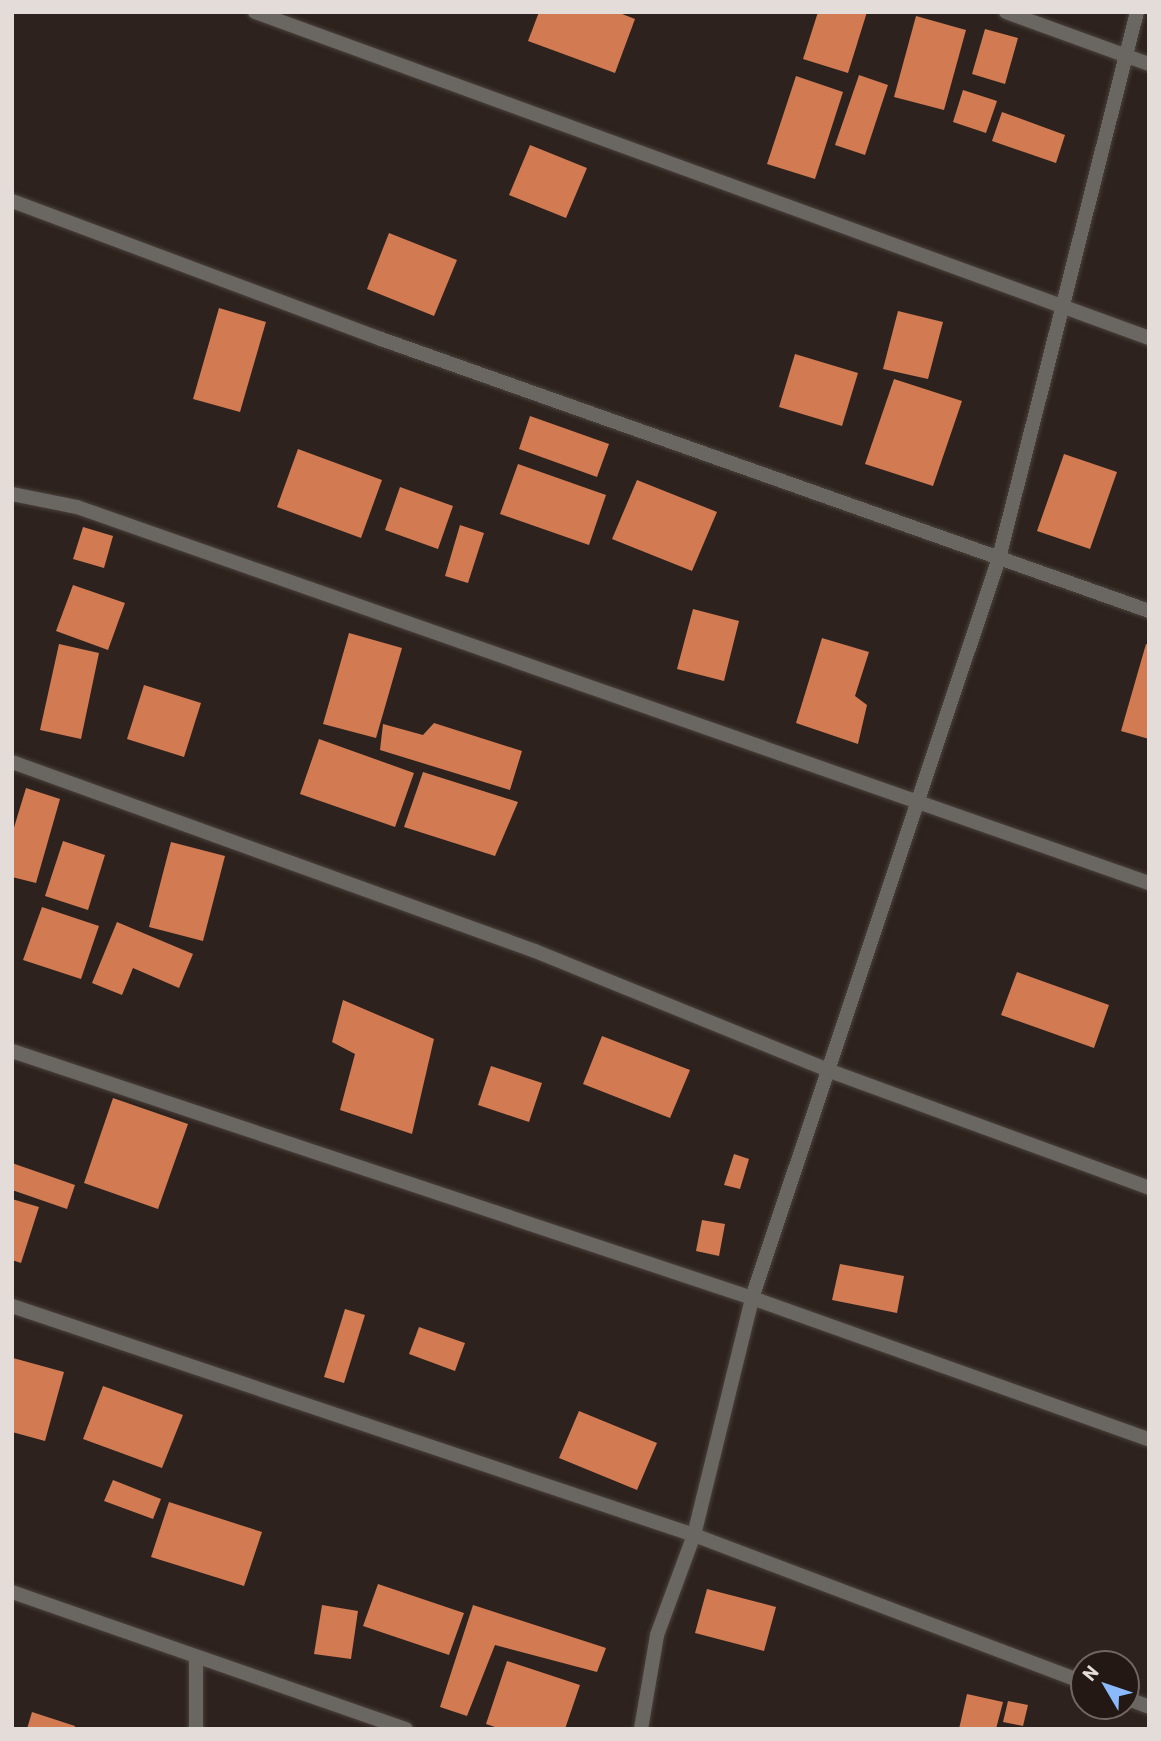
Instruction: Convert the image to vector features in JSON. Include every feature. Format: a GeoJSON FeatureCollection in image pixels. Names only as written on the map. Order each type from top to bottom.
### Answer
{"type":"FeatureCollection","features":[{"type":"Feature","properties":{"kind":"street"},"geometry":{"type":"LineString","coordinates":[[255,12],[1149,338]]}},
{"type":"Feature","properties":{"kind":"street"},"geometry":{"type":"LineString","coordinates":[[1006,12],[1149,64]]}},
{"type":"Feature","properties":{"kind":"street"},"geometry":{"type":"LineString","coordinates":[[641,1729],[657,1635],[694,1535],[751,1298],[830,1071],[916,803],[999,558],[1137,12]]}},
{"type":"Feature","properties":{"kind":"street"},"geometry":{"type":"LineString","coordinates":[[12,201],[381,339],[1149,611]]}},
{"type":"Feature","properties":{"kind":"street"},"geometry":{"type":"LineString","coordinates":[[12,494],[77,507],[1149,883]]}},
{"type":"Feature","properties":{"kind":"street"},"geometry":{"type":"LineString","coordinates":[[12,762],[535,951],[830,1071],[1149,1188]]}},
{"type":"Feature","properties":{"kind":"street"},"geometry":{"type":"LineString","coordinates":[[12,1051],[751,1298],[1149,1439]]}},
{"type":"Feature","properties":{"kind":"street"},"geometry":{"type":"LineString","coordinates":[[12,1306],[694,1535],[1070,1677]]}},
{"type":"Feature","properties":{"kind":"street"},"geometry":{"type":"LineString","coordinates":[[12,1592],[406,1729]]}},
{"type":"Feature","properties":{"kind":"street"},"geometry":{"type":"LineString","coordinates":[[196,1658],[196,1729]]}},
{"type":"Feature","properties":{"kind":"building"},"geometry":{"type":"Polygon","coordinates":[[[539,12],[617,12],[635,19],[615,73],[528,41],[539,12]]]}},
{"type":"Feature","properties":{"kind":"building"},"geometry":{"type":"Polygon","coordinates":[[[818,12],[867,12],[848,73],[803,59],[818,12]]]}},
{"type":"Feature","properties":{"kind":"building"},"geometry":{"type":"Polygon","coordinates":[[[916,16],[966,30],[944,110],[894,97],[916,16]]]}},
{"type":"Feature","properties":{"kind":"building"},"geometry":{"type":"Polygon","coordinates":[[[985,29],[1018,38],[1005,84],[972,74],[985,29]]]}},
{"type":"Feature","properties":{"kind":"building"},"geometry":{"type":"Polygon","coordinates":[[[859,75],[888,85],[865,155],[835,145],[859,75]]]}},
{"type":"Feature","properties":{"kind":"building"},"geometry":{"type":"Polygon","coordinates":[[[796,76],[843,92],[815,179],[767,164],[796,76]]]}},
{"type":"Feature","properties":{"kind":"building"},"geometry":{"type":"Polygon","coordinates":[[[963,90],[997,101],[986,133],[953,122],[963,90]]]}},
{"type":"Feature","properties":{"kind":"building"},"geometry":{"type":"Polygon","coordinates":[[[1002,112],[1065,135],[1056,163],[992,141],[1002,112]]]}},
{"type":"Feature","properties":{"kind":"building"},"geometry":{"type":"Polygon","coordinates":[[[530,145],[587,168],[566,218],[509,195],[530,145]]]}},
{"type":"Feature","properties":{"kind":"building"},"geometry":{"type":"Polygon","coordinates":[[[389,233],[457,260],[434,316],[367,289],[389,233]]]}},
{"type":"Feature","properties":{"kind":"building"},"geometry":{"type":"Polygon","coordinates":[[[219,308],[266,322],[240,412],[193,399],[219,308]]]}},
{"type":"Feature","properties":{"kind":"building"},"geometry":{"type":"Polygon","coordinates":[[[898,311],[943,322],[928,379],[883,369],[898,311]]]}},
{"type":"Feature","properties":{"kind":"building"},"geometry":{"type":"Polygon","coordinates":[[[795,354],[858,373],[842,426],[779,407],[795,354]]]}},
{"type":"Feature","properties":{"kind":"building"},"geometry":{"type":"Polygon","coordinates":[[[894,379],[962,401],[933,486],[865,464],[894,379]]]}},
{"type":"Feature","properties":{"kind":"building"},"geometry":{"type":"Polygon","coordinates":[[[530,416],[609,444],[597,477],[519,449],[530,416]]]}},
{"type":"Feature","properties":{"kind":"building"},"geometry":{"type":"Polygon","coordinates":[[[298,449],[382,480],[361,538],[277,507],[298,449]]]}},
{"type":"Feature","properties":{"kind":"building"},"geometry":{"type":"Polygon","coordinates":[[[1064,454],[1117,472],[1090,549],[1037,531],[1064,454]]]}},
{"type":"Feature","properties":{"kind":"building"},"geometry":{"type":"Polygon","coordinates":[[[518,464],[606,495],[589,545],[500,514],[518,464]]]}},
{"type":"Feature","properties":{"kind":"building"},"geometry":{"type":"Polygon","coordinates":[[[637,480],[717,512],[692,571],[612,539],[637,480]]]}},
{"type":"Feature","properties":{"kind":"building"},"geometry":{"type":"Polygon","coordinates":[[[400,487],[453,506],[438,549],[385,530],[400,487]]]}},
{"type":"Feature","properties":{"kind":"building"},"geometry":{"type":"Polygon","coordinates":[[[460,525],[484,533],[468,583],[445,576],[460,525]]]}},
{"type":"Feature","properties":{"kind":"building"},"geometry":{"type":"Polygon","coordinates":[[[83,527],[113,536],[104,568],[73,559],[83,527]]]}},
{"type":"Feature","properties":{"kind":"building"},"geometry":{"type":"Polygon","coordinates":[[[73,585],[125,603],[108,650],[56,631],[73,585]]]}},
{"type":"Feature","properties":{"kind":"building"},"geometry":{"type":"Polygon","coordinates":[[[693,609],[739,621],[724,681],[677,669],[693,609]]]}},
{"type":"Feature","properties":{"kind":"building"},"geometry":{"type":"Polygon","coordinates":[[[349,633],[402,648],[376,738],[323,724],[349,633]]]}},
{"type":"Feature","properties":{"kind":"building"},"geometry":{"type":"Polygon","coordinates":[[[822,638],[869,652],[855,696],[867,705],[858,744],[796,723],[822,638]]]}},
{"type":"Feature","properties":{"kind":"building"},"geometry":{"type":"Polygon","coordinates":[[[59,644],[99,653],[81,739],[40,730],[59,644]]]}},
{"type":"Feature","properties":{"kind":"building"},"geometry":{"type":"Polygon","coordinates":[[[1146,644],[1149,645],[1149,739],[1121,731],[1146,644]]]}},
{"type":"Feature","properties":{"kind":"building"},"geometry":{"type":"Polygon","coordinates":[[[144,685],[201,703],[184,757],[127,739],[144,685]]]}},
{"type":"Feature","properties":{"kind":"building"},"geometry":{"type":"Polygon","coordinates":[[[434,723],[522,751],[510,790],[380,750],[383,724],[423,735],[434,723]]]}},
{"type":"Feature","properties":{"kind":"building"},"geometry":{"type":"Polygon","coordinates":[[[319,739],[414,773],[395,827],[300,794],[319,739]]]}},
{"type":"Feature","properties":{"kind":"building"},"geometry":{"type":"Polygon","coordinates":[[[423,772],[518,802],[495,856],[404,827],[423,772]]]}},
{"type":"Feature","properties":{"kind":"building"},"geometry":{"type":"Polygon","coordinates":[[[26,788],[60,799],[36,883],[12,877],[12,834],[26,788]]]}},
{"type":"Feature","properties":{"kind":"building"},"geometry":{"type":"Polygon","coordinates":[[[63,841],[105,855],[88,910],[45,896],[63,841]]]}},
{"type":"Feature","properties":{"kind":"building"},"geometry":{"type":"Polygon","coordinates":[[[171,842],[225,856],[203,941],[149,927],[171,842]]]}},
{"type":"Feature","properties":{"kind":"building"},"geometry":{"type":"Polygon","coordinates":[[[42,907],[99,926],[81,979],[23,960],[42,907]]]}},
{"type":"Feature","properties":{"kind":"building"},"geometry":{"type":"Polygon","coordinates":[[[117,922],[193,954],[179,988],[133,968],[122,995],[92,983],[117,922]]]}},
{"type":"Feature","properties":{"kind":"building"},"geometry":{"type":"Polygon","coordinates":[[[1017,972],[1109,1005],[1094,1048],[1001,1015],[1017,972]]]}},
{"type":"Feature","properties":{"kind":"building"},"geometry":{"type":"Polygon","coordinates":[[[343,1000],[434,1039],[412,1134],[340,1110],[355,1054],[332,1042],[343,1000]]]}},
{"type":"Feature","properties":{"kind":"building"},"geometry":{"type":"Polygon","coordinates":[[[602,1036],[690,1070],[670,1118],[583,1084],[602,1036]]]}},
{"type":"Feature","properties":{"kind":"building"},"geometry":{"type":"Polygon","coordinates":[[[491,1066],[542,1083],[529,1122],[478,1105],[491,1066]]]}},
{"type":"Feature","properties":{"kind":"building"},"geometry":{"type":"Polygon","coordinates":[[[113,1098],[188,1124],[158,1209],[84,1183],[113,1098]]]}},
{"type":"Feature","properties":{"kind":"building"},"geometry":{"type":"Polygon","coordinates":[[[734,1154],[749,1159],[740,1189],[724,1185],[734,1154]]]}},
{"type":"Feature","properties":{"kind":"building"},"geometry":{"type":"Polygon","coordinates":[[[12,1163],[75,1185],[67,1209],[12,1190],[12,1163]]]}},
{"type":"Feature","properties":{"kind":"building"},"geometry":{"type":"Polygon","coordinates":[[[12,1199],[39,1207],[21,1263],[12,1260],[12,1199]]]}},
{"type":"Feature","properties":{"kind":"building"},"geometry":{"type":"Polygon","coordinates":[[[702,1220],[725,1224],[719,1256],[696,1251],[702,1220]]]}},
{"type":"Feature","properties":{"kind":"building"},"geometry":{"type":"Polygon","coordinates":[[[840,1264],[904,1276],[897,1313],[832,1300],[840,1264]]]}},
{"type":"Feature","properties":{"kind":"building"},"geometry":{"type":"Polygon","coordinates":[[[345,1309],[365,1315],[344,1383],[324,1377],[345,1309]]]}},
{"type":"Feature","properties":{"kind":"building"},"geometry":{"type":"Polygon","coordinates":[[[419,1327],[465,1343],[455,1371],[409,1354],[419,1327]]]}},
{"type":"Feature","properties":{"kind":"building"},"geometry":{"type":"Polygon","coordinates":[[[13,1358],[64,1372],[45,1441],[12,1432],[13,1358]]]}},
{"type":"Feature","properties":{"kind":"building"},"geometry":{"type":"Polygon","coordinates":[[[103,1386],[183,1415],[162,1468],[83,1439],[103,1386]]]}},
{"type":"Feature","properties":{"kind":"building"},"geometry":{"type":"Polygon","coordinates":[[[579,1411],[657,1443],[637,1490],[559,1458],[579,1411]]]}},
{"type":"Feature","properties":{"kind":"building"},"geometry":{"type":"Polygon","coordinates":[[[113,1480],[161,1499],[153,1519],[104,1501],[113,1480]]]}},
{"type":"Feature","properties":{"kind":"building"},"geometry":{"type":"Polygon","coordinates":[[[169,1502],[262,1532],[244,1586],[151,1557],[169,1502]]]}},
{"type":"Feature","properties":{"kind":"building"},"geometry":{"type":"Polygon","coordinates":[[[378,1584],[464,1613],[449,1655],[363,1626],[378,1584]]]}},
{"type":"Feature","properties":{"kind":"building"},"geometry":{"type":"Polygon","coordinates":[[[707,1589],[776,1607],[764,1651],[695,1633],[707,1589]]]}},
{"type":"Feature","properties":{"kind":"building"},"geometry":{"type":"Polygon","coordinates":[[[322,1605],[358,1611],[351,1659],[314,1654],[322,1605]]]}},
{"type":"Feature","properties":{"kind":"building"},"geometry":{"type":"Polygon","coordinates":[[[473,1605],[606,1648],[597,1672],[495,1645],[467,1716],[440,1707],[473,1605]]]}},
{"type":"Feature","properties":{"kind":"building"},"geometry":{"type":"Polygon","coordinates":[[[507,1661],[580,1685],[565,1729],[501,1729],[486,1724],[507,1661]]]}},
{"type":"Feature","properties":{"kind":"building"},"geometry":{"type":"Polygon","coordinates":[[[967,1694],[1003,1702],[996,1729],[959,1729],[967,1694]]]}},
{"type":"Feature","properties":{"kind":"building"},"geometry":{"type":"Polygon","coordinates":[[[1008,1701],[1028,1705],[1023,1726],[1003,1722],[1008,1701]]]}},
{"type":"Feature","properties":{"kind":"building"},"geometry":{"type":"Polygon","coordinates":[[[32,1712],[75,1726],[74,1729],[27,1729],[32,1712]]]}}]}
